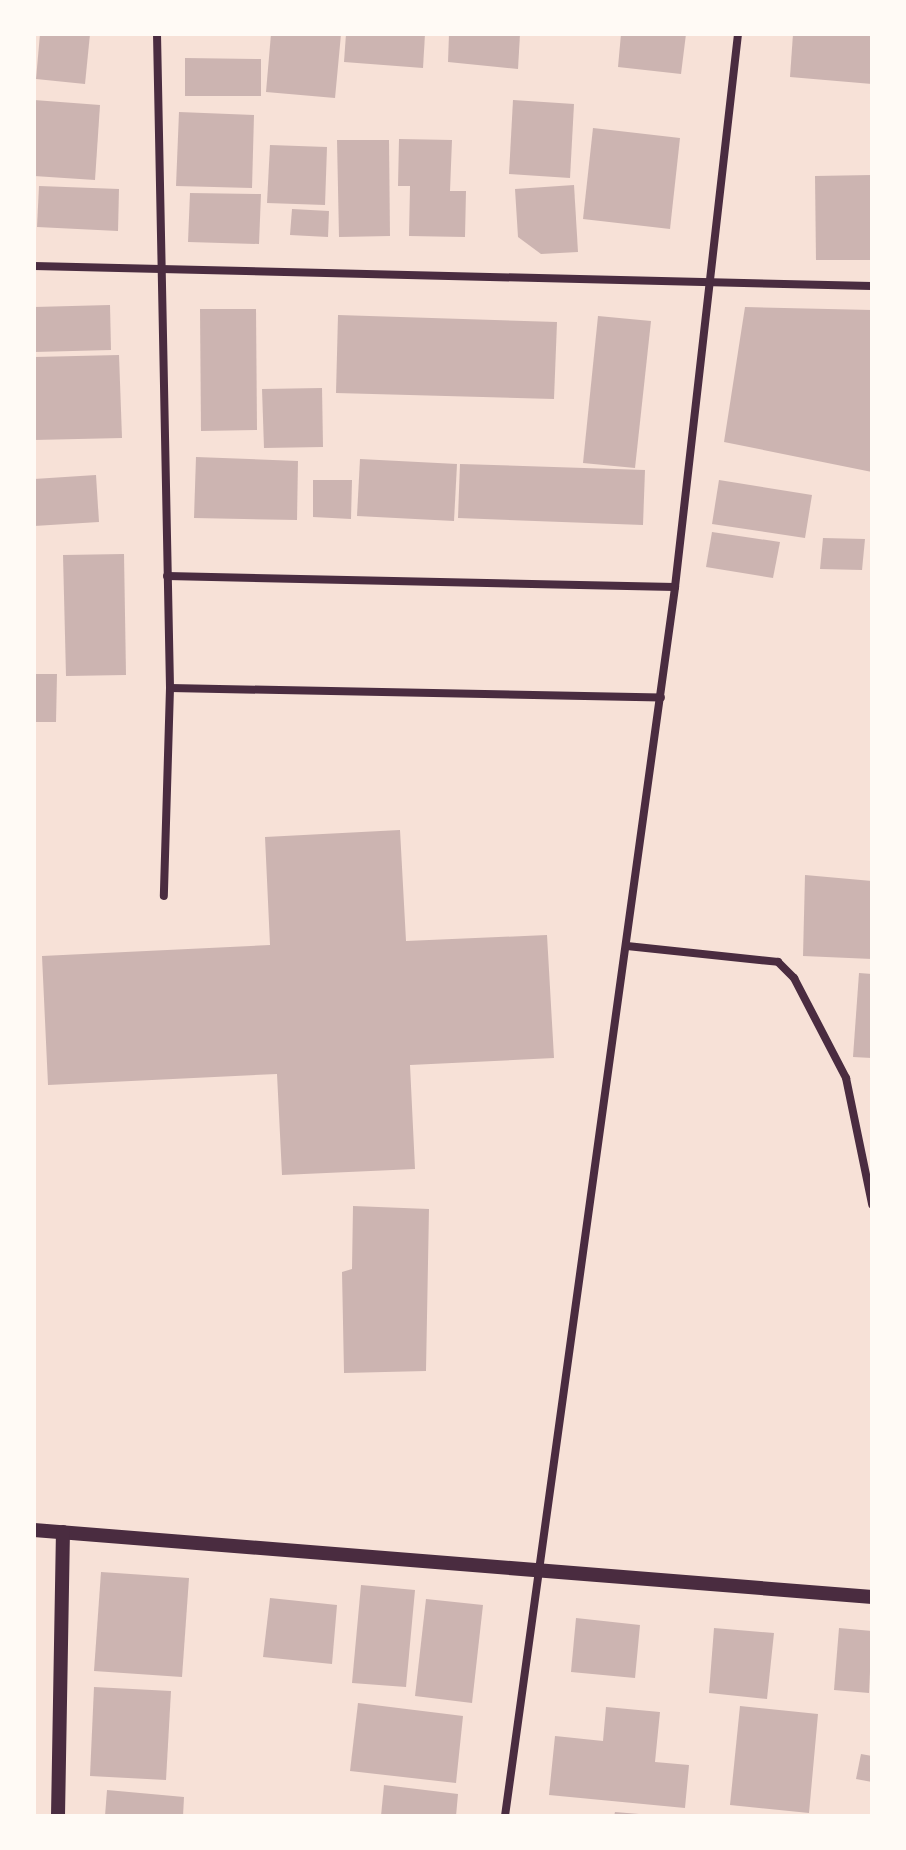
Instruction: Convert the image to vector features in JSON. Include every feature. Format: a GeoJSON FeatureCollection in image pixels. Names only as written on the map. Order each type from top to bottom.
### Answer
{"type":"FeatureCollection","features":[{"type":"Feature","properties":{"kind":"street"},"geometry":{"type":"LineString","coordinates":[[157,34],[170,688],[164,896]]}},
{"type":"Feature","properties":{"kind":"street"},"geometry":{"type":"LineString","coordinates":[[505,1816],[535,1571],[661,697],[738,34]]}},
{"type":"Feature","properties":{"kind":"street"},"geometry":{"type":"LineString","coordinates":[[34,266],[160,272],[872,286]]}},
{"type":"Feature","properties":{"kind":"street"},"geometry":{"type":"LineString","coordinates":[[167,576],[675,587]]}},
{"type":"Feature","properties":{"kind":"street"},"geometry":{"type":"LineString","coordinates":[[170,688],[661,697]]}},
{"type":"Feature","properties":{"kind":"street"},"geometry":{"type":"LineString","coordinates":[[627,946],[778,962],[794,978],[846,1078],[872,1204]]}},
{"type":"Feature","properties":{"kind":"street"},"geometry":{"type":"LineString","coordinates":[[34,1530],[872,1597]]}},
{"type":"Feature","properties":{"kind":"street"},"geometry":{"type":"LineString","coordinates":[[58,1816],[63,1532]]}},
{"type":"Feature","properties":{"kind":"building"},"geometry":{"type":"Polygon","coordinates":[[[40,34],[90,34],[85,84],[36,79],[40,34]]]}},
{"type":"Feature","properties":{"kind":"building"},"geometry":{"type":"Polygon","coordinates":[[[271,34],[341,34],[335,98],[266,92],[271,34]]]}},
{"type":"Feature","properties":{"kind":"building"},"geometry":{"type":"Polygon","coordinates":[[[346,34],[425,34],[423,68],[344,62],[346,34]]]}},
{"type":"Feature","properties":{"kind":"building"},"geometry":{"type":"Polygon","coordinates":[[[449,34],[520,34],[518,69],[448,62],[449,34]]]}},
{"type":"Feature","properties":{"kind":"building"},"geometry":{"type":"Polygon","coordinates":[[[621,34],[686,34],[681,74],[618,67],[621,34]]]}},
{"type":"Feature","properties":{"kind":"building"},"geometry":{"type":"Polygon","coordinates":[[[793,34],[872,34],[872,84],[790,77],[793,34]]]}},
{"type":"Feature","properties":{"kind":"building"},"geometry":{"type":"Polygon","coordinates":[[[185,58],[261,59],[261,96],[185,96],[185,58]]]}},
{"type":"Feature","properties":{"kind":"building"},"geometry":{"type":"Polygon","coordinates":[[[34,100],[100,105],[95,180],[34,176],[34,100]]]}},
{"type":"Feature","properties":{"kind":"building"},"geometry":{"type":"Polygon","coordinates":[[[513,100],[574,104],[570,178],[509,174],[513,100]]]}},
{"type":"Feature","properties":{"kind":"building"},"geometry":{"type":"Polygon","coordinates":[[[179,112],[254,115],[252,188],[176,186],[179,112]]]}},
{"type":"Feature","properties":{"kind":"building"},"geometry":{"type":"Polygon","coordinates":[[[593,128],[680,138],[670,229],[583,219],[593,128]]]}},
{"type":"Feature","properties":{"kind":"building"},"geometry":{"type":"Polygon","coordinates":[[[399,139],[452,140],[450,191],[466,191],[465,237],[409,236],[410,186],[398,186],[399,139]]]}},
{"type":"Feature","properties":{"kind":"building"},"geometry":{"type":"Polygon","coordinates":[[[337,140],[389,140],[390,236],[339,237],[337,140]]]}},
{"type":"Feature","properties":{"kind":"building"},"geometry":{"type":"Polygon","coordinates":[[[270,145],[327,147],[325,205],[267,203],[270,145]]]}},
{"type":"Feature","properties":{"kind":"building"},"geometry":{"type":"Polygon","coordinates":[[[872,175],[872,260],[816,260],[815,176],[872,175]]]}},
{"type":"Feature","properties":{"kind":"building"},"geometry":{"type":"Polygon","coordinates":[[[574,185],[578,252],[541,254],[518,237],[515,189],[574,185]]]}},
{"type":"Feature","properties":{"kind":"building"},"geometry":{"type":"Polygon","coordinates":[[[39,186],[119,189],[118,231],[37,227],[39,186]]]}},
{"type":"Feature","properties":{"kind":"building"},"geometry":{"type":"Polygon","coordinates":[[[190,193],[261,194],[259,244],[188,242],[190,193]]]}},
{"type":"Feature","properties":{"kind":"building"},"geometry":{"type":"Polygon","coordinates":[[[292,209],[329,211],[328,237],[290,235],[292,209]]]}},
{"type":"Feature","properties":{"kind":"building"},"geometry":{"type":"Polygon","coordinates":[[[110,305],[111,350],[34,352],[34,307],[110,305]]]}},
{"type":"Feature","properties":{"kind":"building"},"geometry":{"type":"Polygon","coordinates":[[[745,307],[872,310],[872,472],[724,442],[745,307]]]}},
{"type":"Feature","properties":{"kind":"building"},"geometry":{"type":"Polygon","coordinates":[[[200,309],[256,309],[257,430],[201,431],[200,309]]]}},
{"type":"Feature","properties":{"kind":"building"},"geometry":{"type":"Polygon","coordinates":[[[338,315],[557,322],[554,399],[336,393],[338,315]]]}},
{"type":"Feature","properties":{"kind":"building"},"geometry":{"type":"Polygon","coordinates":[[[598,316],[651,321],[635,468],[583,463],[598,316]]]}},
{"type":"Feature","properties":{"kind":"building"},"geometry":{"type":"Polygon","coordinates":[[[119,355],[122,438],[34,440],[34,357],[119,355]]]}},
{"type":"Feature","properties":{"kind":"building"},"geometry":{"type":"Polygon","coordinates":[[[322,388],[323,447],[264,448],[262,389],[322,388]]]}},
{"type":"Feature","properties":{"kind":"building"},"geometry":{"type":"Polygon","coordinates":[[[196,457],[298,461],[297,520],[194,518],[196,457]]]}},
{"type":"Feature","properties":{"kind":"building"},"geometry":{"type":"Polygon","coordinates":[[[360,459],[457,464],[454,521],[357,516],[360,459]]]}},
{"type":"Feature","properties":{"kind":"building"},"geometry":{"type":"Polygon","coordinates":[[[460,464],[645,470],[643,525],[458,518],[460,464]]]}},
{"type":"Feature","properties":{"kind":"building"},"geometry":{"type":"Polygon","coordinates":[[[96,475],[99,522],[34,526],[34,479],[96,475]]]}},
{"type":"Feature","properties":{"kind":"building"},"geometry":{"type":"Polygon","coordinates":[[[313,480],[352,480],[351,519],[313,517],[313,480]]]}},
{"type":"Feature","properties":{"kind":"building"},"geometry":{"type":"Polygon","coordinates":[[[719,480],[812,495],[805,538],[712,524],[719,480]]]}},
{"type":"Feature","properties":{"kind":"building"},"geometry":{"type":"Polygon","coordinates":[[[712,532],[780,542],[773,578],[706,567],[712,532]]]}},
{"type":"Feature","properties":{"kind":"building"},"geometry":{"type":"Polygon","coordinates":[[[823,538],[865,539],[862,570],[820,569],[823,538]]]}},
{"type":"Feature","properties":{"kind":"building"},"geometry":{"type":"Polygon","coordinates":[[[124,554],[126,675],[66,676],[63,555],[124,554]]]}},
{"type":"Feature","properties":{"kind":"building"},"geometry":{"type":"Polygon","coordinates":[[[34,674],[57,674],[56,722],[34,722],[34,674]]]}},
{"type":"Feature","properties":{"kind":"building"},"geometry":{"type":"Polygon","coordinates":[[[400,830],[406,941],[547,935],[554,1058],[410,1065],[415,1169],[282,1175],[277,1074],[48,1085],[42,956],[270,945],[265,837],[400,830]]]}},
{"type":"Feature","properties":{"kind":"building"},"geometry":{"type":"Polygon","coordinates":[[[805,875],[872,881],[872,959],[803,956],[805,875]]]}},
{"type":"Feature","properties":{"kind":"building"},"geometry":{"type":"Polygon","coordinates":[[[859,973],[872,974],[872,1058],[853,1057],[859,973]]]}},
{"type":"Feature","properties":{"kind":"building"},"geometry":{"type":"Polygon","coordinates":[[[353,1206],[429,1209],[426,1371],[344,1373],[342,1272],[352,1269],[353,1206]]]}},
{"type":"Feature","properties":{"kind":"building"},"geometry":{"type":"Polygon","coordinates":[[[101,1572],[189,1578],[182,1677],[94,1671],[101,1572]]]}},
{"type":"Feature","properties":{"kind":"building"},"geometry":{"type":"Polygon","coordinates":[[[361,1585],[415,1590],[406,1687],[352,1683],[361,1585]]]}},
{"type":"Feature","properties":{"kind":"building"},"geometry":{"type":"Polygon","coordinates":[[[270,1598],[337,1605],[332,1664],[263,1657],[270,1598]]]}},
{"type":"Feature","properties":{"kind":"building"},"geometry":{"type":"Polygon","coordinates":[[[426,1599],[483,1605],[472,1703],[415,1696],[426,1599]]]}},
{"type":"Feature","properties":{"kind":"building"},"geometry":{"type":"Polygon","coordinates":[[[576,1618],[640,1625],[635,1678],[571,1672],[576,1618]]]}},
{"type":"Feature","properties":{"kind":"building"},"geometry":{"type":"Polygon","coordinates":[[[714,1628],[774,1633],[767,1699],[709,1693],[714,1628]]]}},
{"type":"Feature","properties":{"kind":"building"},"geometry":{"type":"Polygon","coordinates":[[[839,1628],[872,1631],[869,1693],[834,1690],[839,1628]]]}},
{"type":"Feature","properties":{"kind":"building"},"geometry":{"type":"Polygon","coordinates":[[[94,1687],[171,1691],[166,1780],[90,1776],[94,1687]]]}},
{"type":"Feature","properties":{"kind":"building"},"geometry":{"type":"Polygon","coordinates":[[[358,1703],[463,1716],[456,1783],[350,1771],[358,1703]]]}},
{"type":"Feature","properties":{"kind":"building"},"geometry":{"type":"Polygon","coordinates":[[[740,1706],[818,1714],[809,1813],[730,1805],[740,1706]]]}},
{"type":"Feature","properties":{"kind":"building"},"geometry":{"type":"Polygon","coordinates":[[[606,1707],[660,1712],[655,1762],[689,1765],[685,1808],[549,1795],[555,1736],[603,1741],[606,1707]]]}},
{"type":"Feature","properties":{"kind":"building"},"geometry":{"type":"Polygon","coordinates":[[[861,1754],[872,1756],[872,1782],[856,1779],[861,1754]]]}},
{"type":"Feature","properties":{"kind":"building"},"geometry":{"type":"Polygon","coordinates":[[[384,1785],[458,1794],[456,1816],[381,1816],[384,1785]]]}},
{"type":"Feature","properties":{"kind":"building"},"geometry":{"type":"Polygon","coordinates":[[[107,1790],[184,1797],[183,1816],[105,1816],[107,1790]]]}},
{"type":"Feature","properties":{"kind":"building"},"geometry":{"type":"Polygon","coordinates":[[[615,1812],[639,1814],[639,1816],[614,1816],[615,1812]]]}}]}
